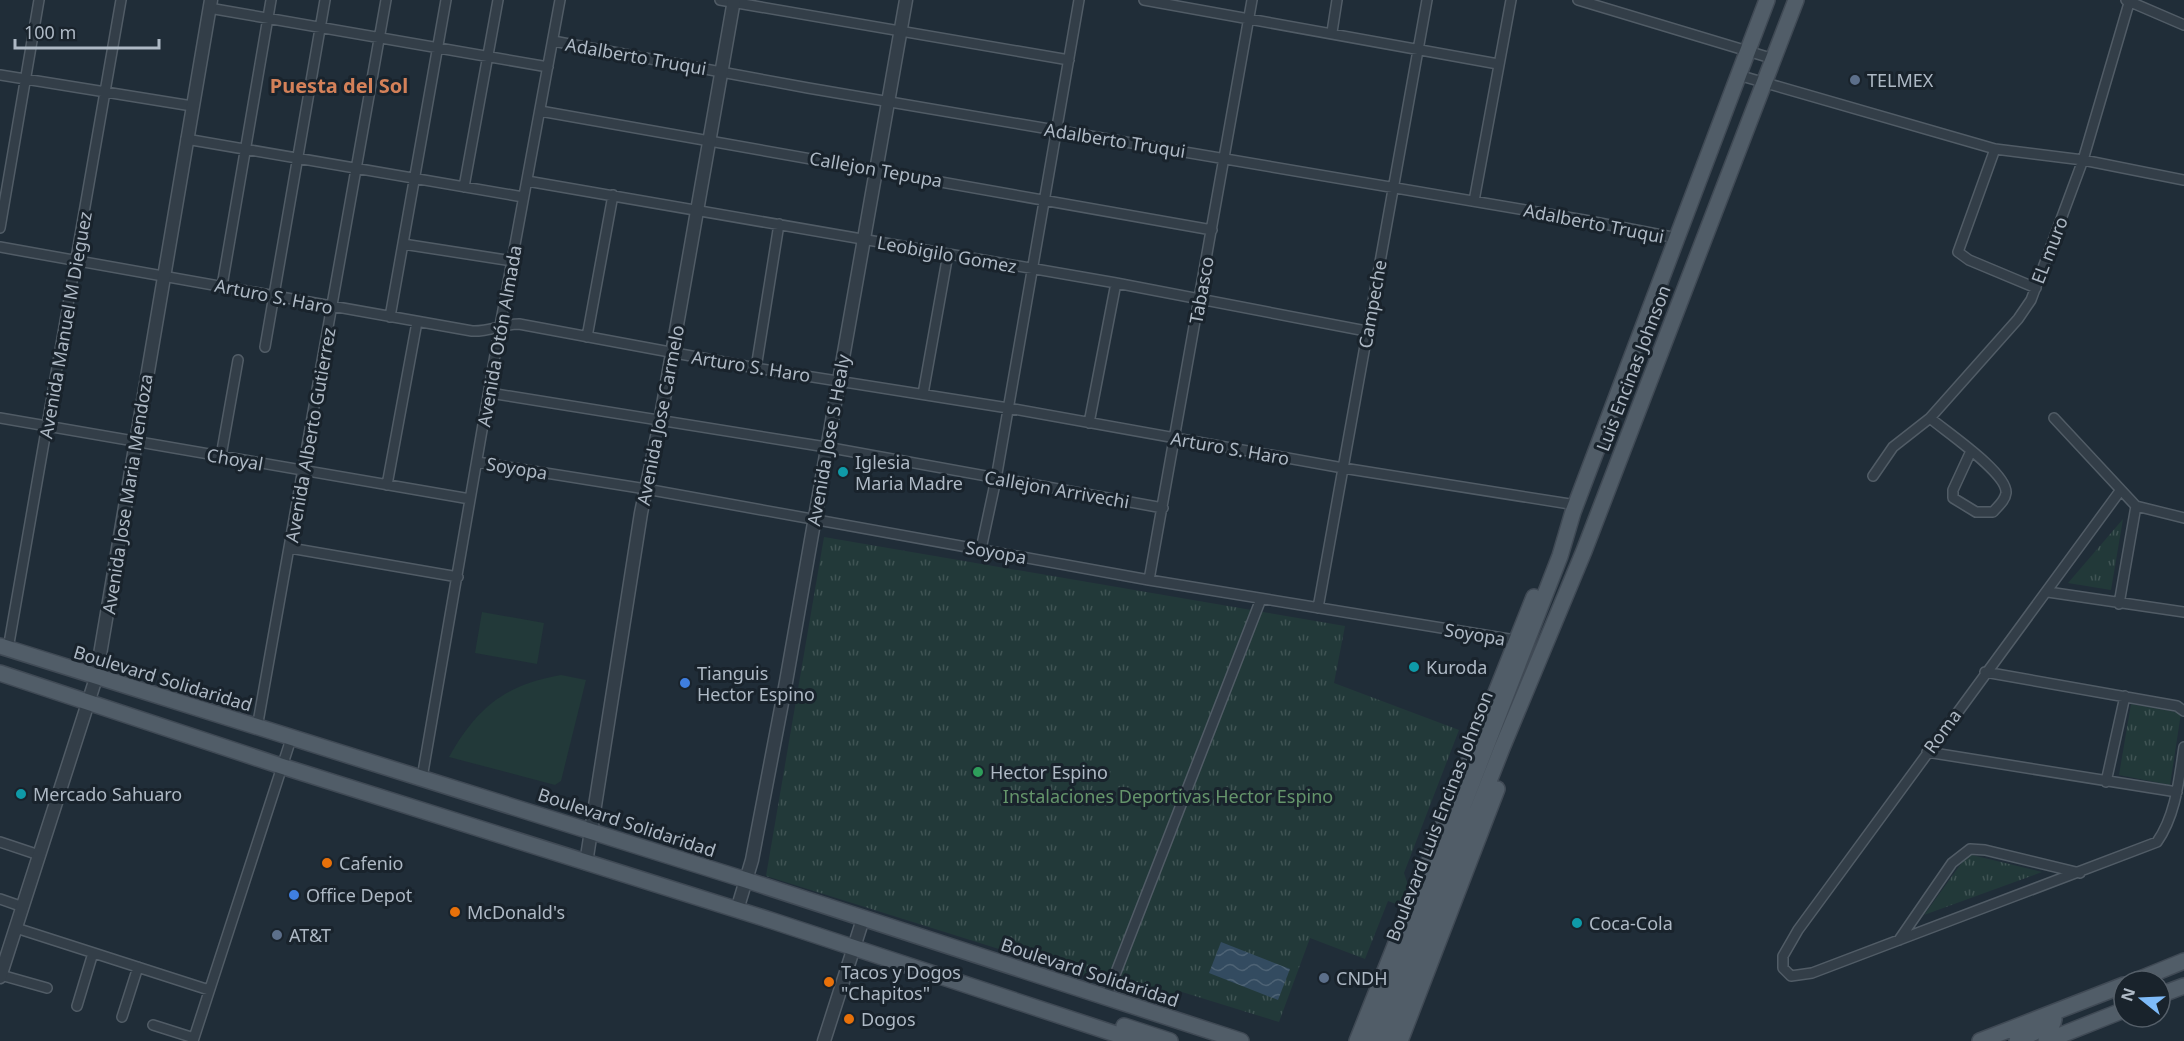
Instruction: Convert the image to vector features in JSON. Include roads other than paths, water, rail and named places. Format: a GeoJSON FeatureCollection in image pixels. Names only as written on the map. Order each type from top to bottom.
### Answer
{"type":"FeatureCollection","features":[{"type":"Feature","properties":{"kind":"main road","name":"Luis Encinas Johnson"},"geometry":{"type":"LineString","coordinates":[[1522,639],[1560,556],[1575,509],[1767,0]]}},
{"type":"Feature","properties":{"kind":"main road","name":"Luis Encinas Johnson"},"geometry":{"type":"LineString","coordinates":[[1502,748],[1584,551],[1796,0]]}},
{"type":"Feature","properties":{"kind":"main road","name":"Boulevard Luis Encinas Johnson"},"geometry":{"type":"LineString","coordinates":[[1364,1040],[1522,639]]}},
{"type":"Feature","properties":{"kind":"main road","name":"Boulevard Solidaridad"},"geometry":{"type":"LineString","coordinates":[[4,648],[592,831],[1241,1041]]}},
{"type":"Feature","properties":{"kind":"main road"},"geometry":{"type":"LineString","coordinates":[[1400,1041],[1519,730],[1541,654]]}},
{"type":"Feature","properties":{"kind":"main road"},"geometry":{"type":"LineString","coordinates":[[0,673],[89,704],[738,910],[1137,1041]]}},
{"type":"Feature","properties":{"kind":"main road","name":"Boulevard Luis Encinas Johnson"},"geometry":{"type":"LineString","coordinates":[[1387,1041],[1502,748]]}},
{"type":"Feature","properties":{"kind":"main road"},"geometry":{"type":"LineString","coordinates":[[892,961],[915,959],[931,963],[1170,1041]]}},
{"type":"Feature","properties":{"kind":"main road"},"geometry":{"type":"LineString","coordinates":[[2164,969],[2184,961]]}},
{"type":"Feature","properties":{"kind":"main road"},"geometry":{"type":"LineString","coordinates":[[1364,1040],[1408,987]]}},
{"type":"Feature","properties":{"kind":"main road"},"geometry":{"type":"LineString","coordinates":[[1980,1041],[2112,990]]}},
{"type":"Feature","properties":{"kind":"main road"},"geometry":{"type":"LineString","coordinates":[[2017,1041],[2053,1023],[2054,1014]]}},
{"type":"Feature","properties":{"kind":"main road"},"geometry":{"type":"LineString","coordinates":[[2046,1041],[2112,1015]]}},
{"type":"Feature","properties":{"kind":"street"},"geometry":{"type":"LineString","coordinates":[[0,228],[39,0]]}},
{"type":"Feature","properties":{"kind":"street","name":"Avenida Manuel M Dieguez"},"geometry":{"type":"LineString","coordinates":[[4,648],[47,426],[121,0]]}},
{"type":"Feature","properties":{"kind":"street"},"geometry":{"type":"LineString","coordinates":[[222,286],[271,0]]}},
{"type":"Feature","properties":{"kind":"street"},"geometry":{"type":"LineString","coordinates":[[265,347],[325,0]]}},
{"type":"Feature","properties":{"kind":"street","name":"Avenida Alberto Gutierrez"},"geometry":{"type":"LineString","coordinates":[[257,728],[386,0]]}},
{"type":"Feature","properties":{"kind":"street"},"geometry":{"type":"LineString","coordinates":[[390,317],[446,0]]}},
{"type":"Feature","properties":{"kind":"street"},"geometry":{"type":"LineString","coordinates":[[464,187],[498,0]]}},
{"type":"Feature","properties":{"kind":"street","name":"Avenida Otón Almada"},"geometry":{"type":"LineString","coordinates":[[422,778],[500,326],[560,0]]}},
{"type":"Feature","properties":{"kind":"street"},"geometry":{"type":"LineString","coordinates":[[720,0],[1069,60]]}},
{"type":"Feature","properties":{"kind":"street","name":"Avenida Jose S Healy"},"geometry":{"type":"LineString","coordinates":[[738,910],[786,682],[906,0]]}},
{"type":"Feature","properties":{"kind":"street"},"geometry":{"type":"LineString","coordinates":[[981,549],[996,479],[1079,0]]}},
{"type":"Feature","properties":{"kind":"street"},"geometry":{"type":"LineString","coordinates":[[1144,0],[1167,2],[1498,64]]}},
{"type":"Feature","properties":{"kind":"street","name":"Tabasco"},"geometry":{"type":"LineString","coordinates":[[1149,580],[1252,0]]}},
{"type":"Feature","properties":{"kind":"street"},"geometry":{"type":"LineString","coordinates":[[1332,33],[1338,0]]}},
{"type":"Feature","properties":{"kind":"street","name":"Campeche"},"geometry":{"type":"LineString","coordinates":[[1318,608],[1427,0]]}},
{"type":"Feature","properties":{"kind":"street"},"geometry":{"type":"LineString","coordinates":[[1474,201],[1511,0]]}},
{"type":"Feature","properties":{"kind":"street"},"geometry":{"type":"LineString","coordinates":[[1578,0],[1774,60]]}},
{"type":"Feature","properties":{"kind":"street","name":"Avenida Jose Carmelo"},"geometry":{"type":"LineString","coordinates":[[586,863],[646,489],[660,422],[734,1]]}},
{"type":"Feature","properties":{"kind":"street"},"geometry":{"type":"LineString","coordinates":[[2127,1],[2184,26]]}},
{"type":"Feature","properties":{"kind":"street","name":"EL muro"},"geometry":{"type":"LineString","coordinates":[[1873,476],[1893,447],[1930,417],[2018,319],[2036,288],[2083,160],[2127,1]]}},
{"type":"Feature","properties":{"kind":"street","name":"Adalberto Truqui"},"geometry":{"type":"LineString","coordinates":[[210,4],[320,28],[548,67]]}},
{"type":"Feature","properties":{"kind":"street","name":"Avenida Jose Maria Mendoza"},"geometry":{"type":"LineString","coordinates":[[0,976],[96,678],[210,4]]}},
{"type":"Feature","properties":{"kind":"street","name":"Adalberto Truqui"},"geometry":{"type":"LineString","coordinates":[[553,41],[1677,238]]}},
{"type":"Feature","properties":{"kind":"street"},"geometry":{"type":"LineString","coordinates":[[0,75],[192,106]]}},
{"type":"Feature","properties":{"kind":"street"},"geometry":{"type":"LineString","coordinates":[[1738,75],[1995,149],[2083,160],[2184,180]]}},
{"type":"Feature","properties":{"kind":"street","name":"Callejon Tepupa"},"geometry":{"type":"LineString","coordinates":[[540,111],[1212,230]]}},
{"type":"Feature","properties":{"kind":"street"},"geometry":{"type":"LineString","coordinates":[[186,139],[523,197]]}},
{"type":"Feature","properties":{"kind":"street"},"geometry":{"type":"LineString","coordinates":[[1995,149],[1958,246],[1958,252],[1962,257],[2036,288]]}},
{"type":"Feature","properties":{"kind":"street","name":"Leobigilo Gomez"},"geometry":{"type":"LineString","coordinates":[[526,181],[1116,283],[1366,331]]}},
{"type":"Feature","properties":{"kind":"street"},"geometry":{"type":"LineString","coordinates":[[588,337],[613,195]]}},
{"type":"Feature","properties":{"kind":"street"},"geometry":{"type":"LineString","coordinates":[[756,368],[779,224]]}},
{"type":"Feature","properties":{"kind":"street"},"geometry":{"type":"LineString","coordinates":[[403,244],[512,261]]}},
{"type":"Feature","properties":{"kind":"street","name":"Arturo S. Haro"},"geometry":{"type":"LineString","coordinates":[[0,247],[484,332],[500,326],[519,324],[756,368],[1008,408],[1575,509]]}},
{"type":"Feature","properties":{"kind":"street"},"geometry":{"type":"LineString","coordinates":[[923,394],[948,254]]}},
{"type":"Feature","properties":{"kind":"street"},"geometry":{"type":"LineString","coordinates":[[1089,423],[1116,283]]}},
{"type":"Feature","properties":{"kind":"street"},"geometry":{"type":"LineString","coordinates":[[387,485],[417,322]]}},
{"type":"Feature","properties":{"kind":"street"},"geometry":{"type":"LineString","coordinates":[[221,456],[238,360]]}},
{"type":"Feature","properties":{"kind":"street","name":"Callejon Arrivechi"},"geometry":{"type":"LineString","coordinates":[[490,393],[826,447],[1163,508]]}},
{"type":"Feature","properties":{"kind":"street"},"geometry":{"type":"LineString","coordinates":[[1930,417],[1986,463],[2004,484],[2006,491],[2004,500],[1993,512],[1976,512],[1953,498],[1953,490],[1971,451]]}},
{"type":"Feature","properties":{"kind":"street","name":"Choyal"},"geometry":{"type":"LineString","coordinates":[[0,418],[470,499]]}},
{"type":"Feature","properties":{"kind":"street"},"geometry":{"type":"LineString","coordinates":[[2054,418],[2136,506],[2184,518]]}},
{"type":"Feature","properties":{"kind":"street","name":"Soyopa"},"geometry":{"type":"LineString","coordinates":[[477,462],[646,489],[1149,580],[1522,639]]}},
{"type":"Feature","properties":{"kind":"street","name":"Roma"},"geometry":{"type":"LineString","coordinates":[[1898,941],[1812,973],[1791,976],[1786,974],[1782,964],[1787,947],[1985,672],[2048,592],[2120,491]]}},
{"type":"Feature","properties":{"kind":"street"},"geometry":{"type":"LineString","coordinates":[[2119,604],[2136,506]]}},
{"type":"Feature","properties":{"kind":"street"},"geometry":{"type":"LineString","coordinates":[[290,548],[458,577]]}},
{"type":"Feature","properties":{"kind":"street"},"geometry":{"type":"LineString","coordinates":[[2048,592],[2184,612]]}},
{"type":"Feature","properties":{"kind":"street"},"geometry":{"type":"LineString","coordinates":[[1106,998],[1262,599]]}},
{"type":"Feature","properties":{"kind":"street"},"geometry":{"type":"LineString","coordinates":[[1985,672],[2182,707]]}},
{"type":"Feature","properties":{"kind":"street"},"geometry":{"type":"LineString","coordinates":[[2106,782],[2125,696]]}},
{"type":"Feature","properties":{"kind":"street"},"geometry":{"type":"LineString","coordinates":[[153,1024],[194,1039],[291,739]]}},
{"type":"Feature","properties":{"kind":"street"},"geometry":{"type":"LineString","coordinates":[[1898,941],[2157,842],[2166,829],[2177,792],[2184,747]]}},
{"type":"Feature","properties":{"kind":"street"},"geometry":{"type":"LineString","coordinates":[[1927,752],[2177,792]]}},
{"type":"Feature","properties":{"kind":"street"},"geometry":{"type":"LineString","coordinates":[[0,842],[39,855]]}},
{"type":"Feature","properties":{"kind":"street"},"geometry":{"type":"LineString","coordinates":[[1898,941],[1952,863],[1970,849],[1985,850],[2080,873]]}},
{"type":"Feature","properties":{"kind":"street"},"geometry":{"type":"LineString","coordinates":[[0,899],[23,907]]}},
{"type":"Feature","properties":{"kind":"street"},"geometry":{"type":"LineString","coordinates":[[824,1041],[863,919]]}},
{"type":"Feature","properties":{"kind":"street"},"geometry":{"type":"LineString","coordinates":[[16,928],[209,990]]}},
{"type":"Feature","properties":{"kind":"street"},"geometry":{"type":"LineString","coordinates":[[77,1006],[93,952]]}},
{"type":"Feature","properties":{"kind":"street"},"geometry":{"type":"LineString","coordinates":[[122,1017],[138,967]]}},
{"type":"Feature","properties":{"kind":"street"},"geometry":{"type":"LineString","coordinates":[[0,976],[47,988]]}},
{"type":"Feature","properties":{"kind":"water"},"geometry":{"type":"Polygon","coordinates":[[[1221,942],[1290,969],[1278,1000],[1209,973],[1221,942]]]}},
{"type":"Feature","properties":{"kind":"place","name":"TELMEX"},"geometry":{"type":"Point","coordinates":[1855,80]}},
{"type":"Feature","properties":{"kind":"place","name":"Iglesia Maria Madre"},"geometry":{"type":"Point","coordinates":[843,472]}},
{"type":"Feature","properties":{"kind":"place","name":"Kuroda"},"geometry":{"type":"Point","coordinates":[1414,667]}},
{"type":"Feature","properties":{"kind":"place","name":"Tianguis Hector Espino"},"geometry":{"type":"Point","coordinates":[685,683]}},
{"type":"Feature","properties":{"kind":"place","name":"Hector Espino"},"geometry":{"type":"Point","coordinates":[978,772]}},
{"type":"Feature","properties":{"kind":"place","name":"Mercado Sahuaro"},"geometry":{"type":"Point","coordinates":[21,794]}},
{"type":"Feature","properties":{"kind":"place","name":"Cafenio"},"geometry":{"type":"Point","coordinates":[327,863]}},
{"type":"Feature","properties":{"kind":"place","name":"Office Depot"},"geometry":{"type":"Point","coordinates":[294,895]}},
{"type":"Feature","properties":{"kind":"place","name":"McDonald's"},"geometry":{"type":"Point","coordinates":[455,912]}},
{"type":"Feature","properties":{"kind":"place","name":"Coca-Cola"},"geometry":{"type":"Point","coordinates":[1577,923]}},
{"type":"Feature","properties":{"kind":"place","name":"AT&T"},"geometry":{"type":"Point","coordinates":[277,935]}},
{"type":"Feature","properties":{"kind":"place","name":"CNDH"},"geometry":{"type":"Point","coordinates":[1324,978]}},
{"type":"Feature","properties":{"kind":"place","name":"Tacos y Dogos \"Chapitos\""},"geometry":{"type":"Point","coordinates":[829,982]}},
{"type":"Feature","properties":{"kind":"place","name":"Dogos"},"geometry":{"type":"Point","coordinates":[849,1019]}},
{"type":"Feature","properties":{"kind":"district","name":"Puesta del Sol"},"geometry":{"type":"Point","coordinates":[339,85]}},
{"type":"Feature","properties":{"kind":"park label","name":"Instalaciones Deportivas Hector Espino"},"geometry":{"type":"Point","coordinates":[1168,796]}}]}
